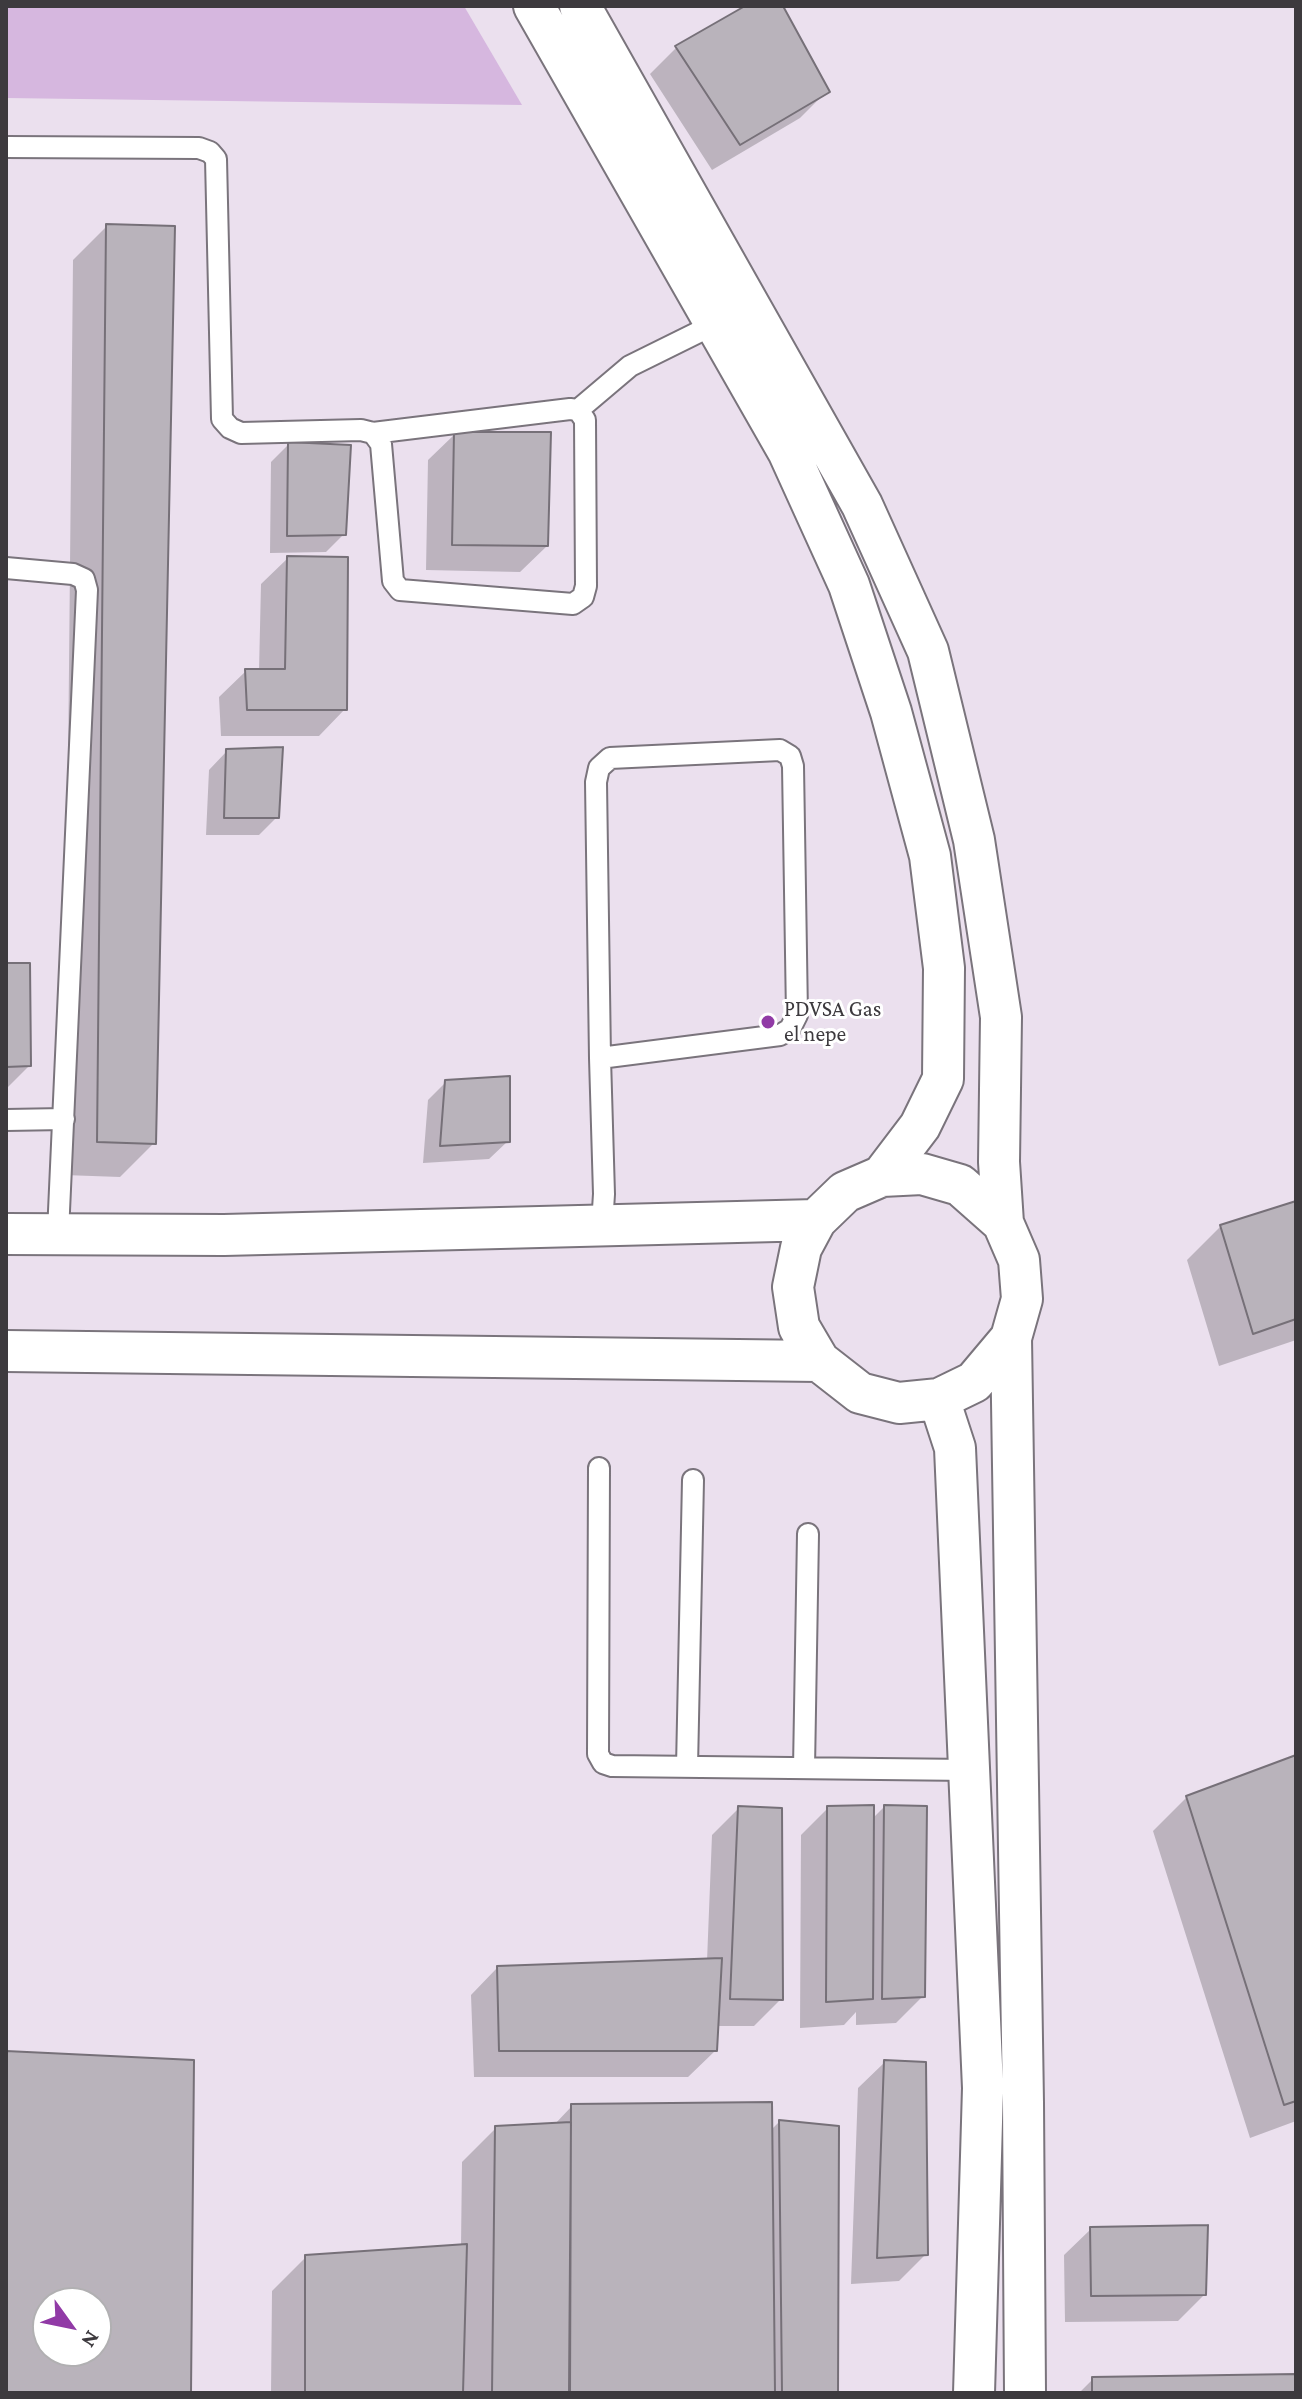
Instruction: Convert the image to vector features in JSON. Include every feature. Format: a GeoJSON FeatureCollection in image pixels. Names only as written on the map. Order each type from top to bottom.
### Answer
{"type":"FeatureCollection","features":[{"type":"Feature","properties":{"kind":"street"},"geometry":{"type":"LineString","coordinates":[[534,6],[732,315],[862,505],[928,651],[974,840],[1001,1017],[999,1162],[1003,1223],[1019,1260],[1022,1299],[1011,1338],[1025,2393]]}},
{"type":"Feature","properties":{"kind":"street"},"geometry":{"type":"LineString","coordinates":[[580,6],[732,315],[788,451],[849,585],[891,712],[930,856],[944,968],[943,1079],[920,1126],[882,1176]]}},
{"type":"Feature","properties":{"kind":"street"},"geometry":{"type":"LineString","coordinates":[[1003,1223],[960,1185],[922,1174],[882,1176],[845,1192],[816,1220],[801,1248],[793,1287],[799,1327],[819,1361],[860,1393],[899,1403],[939,1399],[974,1382],[1011,1338]]}},
{"type":"Feature","properties":{"kind":"street"},"geometry":{"type":"LineString","coordinates":[[6,1234],[224,1235],[816,1220]]}},
{"type":"Feature","properties":{"kind":"street"},"geometry":{"type":"LineString","coordinates":[[6,1351],[819,1361]]}},
{"type":"Feature","properties":{"kind":"street"},"geometry":{"type":"LineString","coordinates":[[939,1399],[955,1448],[983,2088],[974,2393]]}},
{"type":"Feature","properties":{"kind":"lane"},"geometry":{"type":"LineString","coordinates":[[6,147],[199,148],[210,152],[216,159],[222,419],[230,428],[241,433],[361,430],[373,433],[578,410],[630,366],[732,315]]}},
{"type":"Feature","properties":{"kind":"lane"},"geometry":{"type":"LineString","coordinates":[[373,433],[381,444],[393,581],[400,590],[573,604],[583,597],[586,586],[585,420],[578,410]]}},
{"type":"Feature","properties":{"kind":"lane"},"geometry":{"type":"LineString","coordinates":[[6,568],[73,574],[84,579],[87,590],[58,1233]]}},
{"type":"Feature","properties":{"kind":"lane"},"geometry":{"type":"LineString","coordinates":[[600,1058],[780,1035],[790,1029],[797,1015],[793,766],[790,756],[780,750],[610,758],[599,768],[596,782],[600,1058],[604,1194],[602,1225]]}},
{"type":"Feature","properties":{"kind":"lane"},"geometry":{"type":"LineString","coordinates":[[6,1120],[64,1119]]}},
{"type":"Feature","properties":{"kind":"lane"},"geometry":{"type":"LineString","coordinates":[[599,1468],[598,1754],[603,1763],[612,1766],[969,1770]]}},
{"type":"Feature","properties":{"kind":"lane"},"geometry":{"type":"LineString","coordinates":[[687,1767],[693,1480]]}},
{"type":"Feature","properties":{"kind":"lane"},"geometry":{"type":"LineString","coordinates":[[804,1768],[808,1534]]}},
{"type":"Feature","properties":{"kind":"shaded area"},"geometry":{"type":"Polygon","coordinates":[[[6,6],[1296,6],[1296,2393],[6,2393],[6,6]]]}},
{"type":"Feature","properties":{"kind":"shaded area"},"geometry":{"type":"Polygon","coordinates":[[[6,6],[464,6],[522,105],[6,98],[6,6]]]}},
{"type":"Feature","properties":{"kind":"building"},"geometry":{"type":"Polygon","coordinates":[[[745,6],[783,6],[830,92],[740,145],[675,46],[745,6]]]}},
{"type":"Feature","properties":{"kind":"building"},"geometry":{"type":"Polygon","coordinates":[[[106,224],[175,226],[156,1144],[97,1142],[106,224]]]}},
{"type":"Feature","properties":{"kind":"building"},"geometry":{"type":"Polygon","coordinates":[[[454,432],[551,432],[548,546],[452,545],[454,432]]]}},
{"type":"Feature","properties":{"kind":"building"},"geometry":{"type":"Polygon","coordinates":[[[288,442],[351,445],[346,535],[287,536],[288,442]]]}},
{"type":"Feature","properties":{"kind":"building"},"geometry":{"type":"Polygon","coordinates":[[[287,556],[348,557],[347,710],[247,710],[245,669],[285,669],[287,556]]]}},
{"type":"Feature","properties":{"kind":"building"},"geometry":{"type":"Polygon","coordinates":[[[283,747],[279,818],[224,818],[226,749],[283,747]]]}},
{"type":"Feature","properties":{"kind":"building"},"geometry":{"type":"Polygon","coordinates":[[[6,963],[30,963],[31,1066],[6,1067],[6,963]]]}},
{"type":"Feature","properties":{"kind":"building"},"geometry":{"type":"Polygon","coordinates":[[[510,1076],[510,1142],[440,1146],[445,1080],[510,1076]]]}},
{"type":"Feature","properties":{"kind":"building"},"geometry":{"type":"Polygon","coordinates":[[[1296,1201],[1296,1319],[1253,1334],[1220,1225],[1296,1201]]]}},
{"type":"Feature","properties":{"kind":"building"},"geometry":{"type":"Polygon","coordinates":[[[1296,1755],[1296,2101],[1284,2105],[1186,1796],[1296,1755]]]}},
{"type":"Feature","properties":{"kind":"building"},"geometry":{"type":"Polygon","coordinates":[[[874,1805],[873,1999],[826,2002],[827,1806],[874,1805]]]}},
{"type":"Feature","properties":{"kind":"building"},"geometry":{"type":"Polygon","coordinates":[[[884,1805],[927,1806],[925,1997],[882,1999],[884,1805]]]}},
{"type":"Feature","properties":{"kind":"building"},"geometry":{"type":"Polygon","coordinates":[[[738,1806],[782,1808],[783,2000],[730,1999],[738,1806]]]}},
{"type":"Feature","properties":{"kind":"building"},"geometry":{"type":"Polygon","coordinates":[[[722,1958],[717,2051],[499,2051],[497,1966],[722,1958]]]}},
{"type":"Feature","properties":{"kind":"building"},"geometry":{"type":"Polygon","coordinates":[[[6,2051],[194,2060],[191,2393],[6,2393],[6,2051]]]}},
{"type":"Feature","properties":{"kind":"building"},"geometry":{"type":"Polygon","coordinates":[[[884,2060],[926,2062],[928,2255],[877,2258],[884,2060]]]}},
{"type":"Feature","properties":{"kind":"building"},"geometry":{"type":"Polygon","coordinates":[[[772,2102],[775,2393],[570,2393],[571,2104],[772,2102]]]}},
{"type":"Feature","properties":{"kind":"building"},"geometry":{"type":"Polygon","coordinates":[[[779,2120],[839,2126],[838,2393],[782,2393],[779,2120]]]}},
{"type":"Feature","properties":{"kind":"building"},"geometry":{"type":"Polygon","coordinates":[[[571,2122],[569,2393],[492,2393],[495,2126],[571,2122]]]}},
{"type":"Feature","properties":{"kind":"building"},"geometry":{"type":"Polygon","coordinates":[[[1208,2225],[1206,2295],[1091,2296],[1090,2227],[1208,2225]]]}},
{"type":"Feature","properties":{"kind":"building"},"geometry":{"type":"Polygon","coordinates":[[[467,2244],[463,2393],[305,2393],[305,2255],[467,2244]]]}},
{"type":"Feature","properties":{"kind":"building"},"geometry":{"type":"Polygon","coordinates":[[[1296,2374],[1296,2393],[1092,2393],[1092,2377],[1296,2374]]]}},
{"type":"Feature","properties":{"kind":"place","name":"PDVSA Gas el nepe"},"geometry":{"type":"Point","coordinates":[768,1022]}}]}
